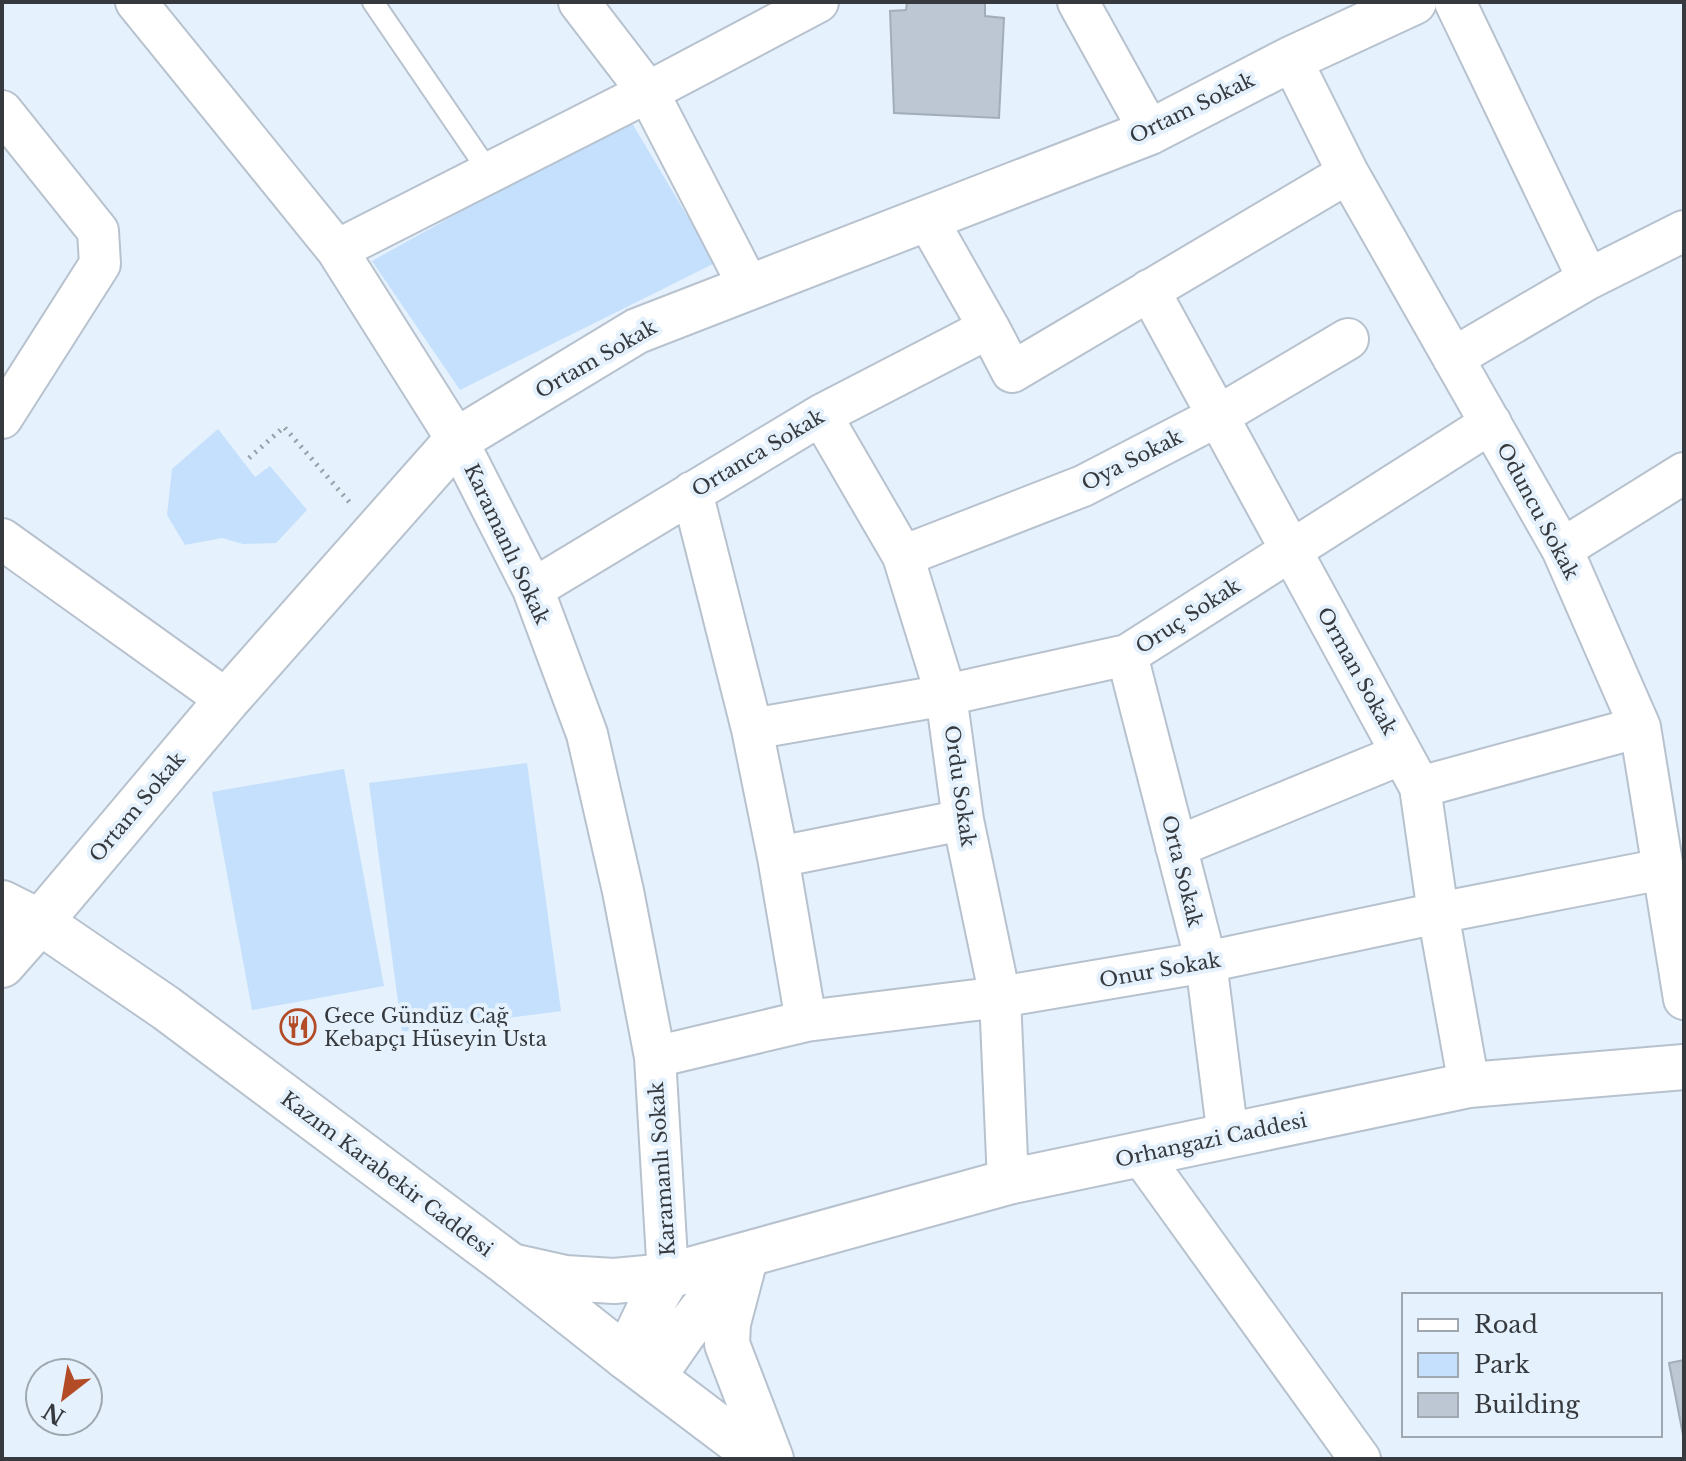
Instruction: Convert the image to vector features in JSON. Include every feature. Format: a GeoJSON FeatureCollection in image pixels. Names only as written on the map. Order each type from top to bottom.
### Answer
{"type":"FeatureCollection","features":[{"type":"Feature","properties":{"kind":"street","name":"Karamanlı Sokak"},"geometry":{"type":"LineString","coordinates":[[136,2],[337,250],[457,440],[533,589],[587,734],[623,891],[655,1057],[668,1276]]}},
{"type":"Feature","properties":{"kind":"street"},"geometry":{"type":"LineString","coordinates":[[579,2],[648,92],[749,287]]}},
{"type":"Feature","properties":{"kind":"street"},"geometry":{"type":"LineString","coordinates":[[337,250],[818,2]]}},
{"type":"Feature","properties":{"kind":"street"},"geometry":{"type":"LineString","coordinates":[[1078,2],[1150,132]]}},
{"type":"Feature","properties":{"kind":"street","name":"Ortam Sokak"},"geometry":{"type":"LineString","coordinates":[[2,965],[227,700],[457,440],[637,331],[1150,132],[1291,59],[1414,2]]}},
{"type":"Feature","properties":{"kind":"street"},"geometry":{"type":"LineString","coordinates":[[1455,2],[1588,279]]}},
{"type":"Feature","properties":{"kind":"street","name":"Oduncu Sokak"},"geometry":{"type":"LineString","coordinates":[[1291,59],[1348,173],[1562,549],[1640,727],[1668,795],[1663,869],[1684,999]]}},
{"type":"Feature","properties":{"kind":"street"},"geometry":{"type":"LineString","coordinates":[[2,111],[98,231],[100,264],[2,418]]}},
{"type":"Feature","properties":{"kind":"street"},"geometry":{"type":"LineString","coordinates":[[926,217],[1012,372],[1348,173]]}},
{"type":"Feature","properties":{"kind":"street"},"geometry":{"type":"LineString","coordinates":[[1453,358],[1588,279],[1684,231]]}},
{"type":"Feature","properties":{"kind":"street","name":"Orman Sokak"},"geometry":{"type":"LineString","coordinates":[[1149,290],[1411,771],[1469,1085]]}},
{"type":"Feature","properties":{"kind":"street","name":"Ortanca Sokak"},"geometry":{"type":"LineString","coordinates":[[533,589],[821,415],[989,328]]}},
{"type":"Feature","properties":{"kind":"street","name":"Oya Sokak"},"geometry":{"type":"LineString","coordinates":[[903,556],[1083,486],[1218,416],[1348,339]]}},
{"type":"Feature","properties":{"kind":"street","name":"Ordu Sokak"},"geometry":{"type":"LineString","coordinates":[[821,415],[903,556],[946,695],[963,820],[1000,997],[1008,1182]]}},
{"type":"Feature","properties":{"kind":"street","name":"Oruç Sokak"},"geometry":{"type":"LineString","coordinates":[[752,729],[946,695],[1127,655],[1491,423]]}},
{"type":"Feature","properties":{"kind":"street"},"geometry":{"type":"LineString","coordinates":[[1562,549],[1684,473]]}},
{"type":"Feature","properties":{"kind":"street"},"geometry":{"type":"LineString","coordinates":[[692,492],[752,729],[806,1021]]}},
{"type":"Feature","properties":{"kind":"street"},"geometry":{"type":"LineString","coordinates":[[2,539],[227,700]]}},
{"type":"Feature","properties":{"kind":"street","name":"Orta Sokak"},"geometry":{"type":"LineString","coordinates":[[1127,655],[1206,962],[1228,1137]]}},
{"type":"Feature","properties":{"kind":"street"},"geometry":{"type":"LineString","coordinates":[[1176,847],[1411,771],[1640,727]]}},
{"type":"Feature","properties":{"kind":"street"},"geometry":{"type":"LineString","coordinates":[[778,857],[963,820]]}},
{"type":"Feature","properties":{"kind":"street","name":"Onur Sokak"},"geometry":{"type":"LineString","coordinates":[[655,1057],[806,1021],[1000,997],[1206,962],[1663,869]]}},
{"type":"Feature","properties":{"kind":"street","name":"Kazım Karabekir Caddesi"},"geometry":{"type":"LineString","coordinates":[[2,903],[40,922],[166,1008],[511,1266],[761,1459]]}},
{"type":"Feature","properties":{"kind":"street","name":"Orhangazi Caddesi"},"geometry":{"type":"LineString","coordinates":[[511,1266],[565,1278],[614,1281],[668,1276],[1008,1182],[1469,1085],[1684,1067]]}},
{"type":"Feature","properties":{"kind":"street"},"geometry":{"type":"LineString","coordinates":[[1141,1155],[1360,1459]]}},
{"type":"Feature","properties":{"kind":"street"},"geometry":{"type":"LineString","coordinates":[[640,1367],[685,1331],[746,1255]]}},
{"type":"Feature","properties":{"kind":"street"},"geometry":{"type":"LineString","coordinates":[[746,1255],[728,1323],[727,1344],[771,1459]]}},
{"type":"Feature","properties":{"kind":"street"},"geometry":{"type":"LineString","coordinates":[[640,1367],[649,1309],[668,1276]]}},
{"type":"Feature","properties":{"kind":"lane"},"geometry":{"type":"LineString","coordinates":[[373,2],[489,172]]}},
{"type":"Feature","properties":{"kind":"path"},"geometry":{"type":"LineString","coordinates":[[249,458],[284,427],[342,495],[378,529]]}},
{"type":"Feature","properties":{"kind":"green space"},"geometry":{"type":"Polygon","coordinates":[[[629,118],[715,263],[460,390],[372,261],[629,118]]]}},
{"type":"Feature","properties":{"kind":"green space"},"geometry":{"type":"Polygon","coordinates":[[[218,429],[255,477],[270,466],[307,510],[276,543],[243,544],[222,538],[185,545],[167,515],[172,469],[218,429]]]}},
{"type":"Feature","properties":{"kind":"green space"},"geometry":{"type":"Polygon","coordinates":[[[527,763],[561,1011],[402,1032],[369,783],[527,763]]]}},
{"type":"Feature","properties":{"kind":"green space"},"geometry":{"type":"Polygon","coordinates":[[[344,769],[384,986],[252,1010],[212,792],[344,769]]]}},
{"type":"Feature","properties":{"kind":"building"},"geometry":{"type":"Polygon","coordinates":[[[907,2],[985,2],[985,16],[1004,18],[999,118],[894,113],[890,11],[906,10],[907,2]]]}},
{"type":"Feature","properties":{"kind":"building"},"geometry":{"type":"Polygon","coordinates":[[[1684,1360],[1684,1440],[1669,1363],[1684,1360]]]}},
{"type":"Feature","properties":{"kind":"place","name":"Gece Gündüz Cağ Kebapçı Hüseyin Usta"},"geometry":{"type":"Point","coordinates":[298,1027]}}]}
